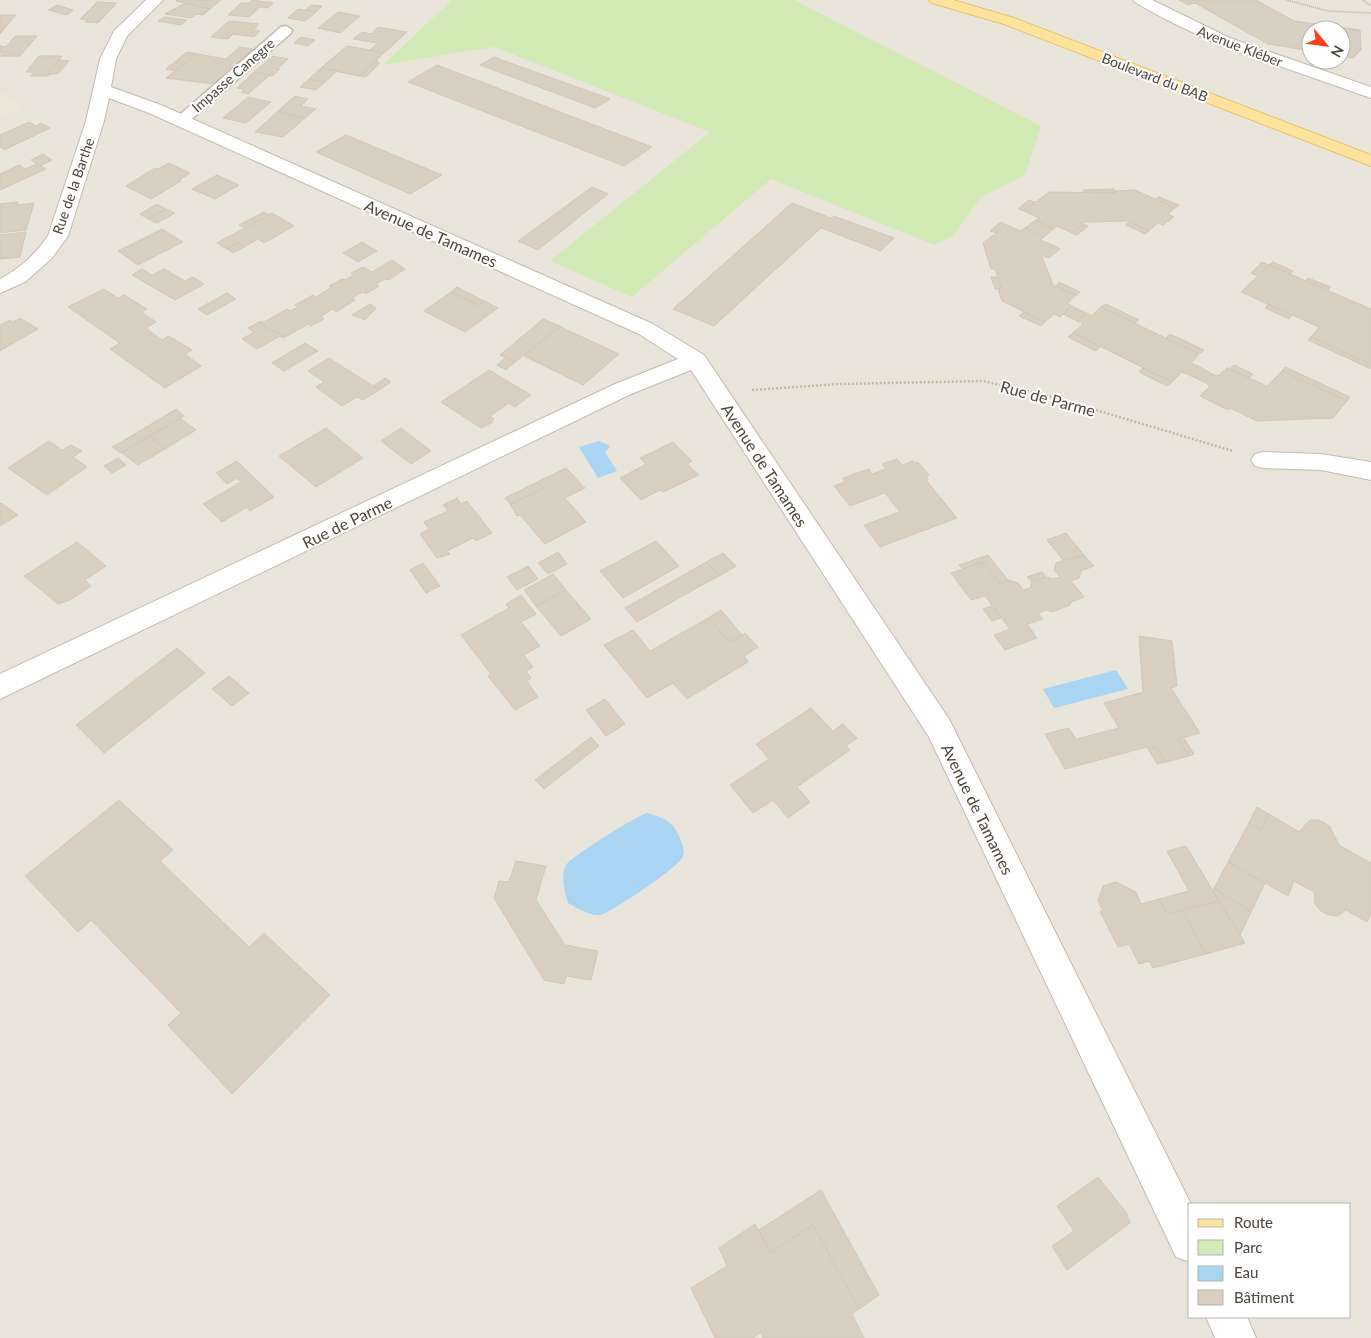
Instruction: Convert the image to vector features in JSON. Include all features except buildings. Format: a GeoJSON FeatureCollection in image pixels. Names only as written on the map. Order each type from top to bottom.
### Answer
{"type":"FeatureCollection","features":[{"type":"Feature","properties":{"kind":"main road","name":"Boulevard du BAB"},"geometry":{"type":"LineString","coordinates":[[937,0],[1010,21],[1371,161]]}},
{"type":"Feature","properties":{"kind":"main road"},"geometry":{"type":"LineString","coordinates":[[987,0],[1032,12]]}},
{"type":"Feature","properties":{"kind":"street"},"geometry":{"type":"LineString","coordinates":[[102,90],[108,59],[120,34],[155,0]]}},
{"type":"Feature","properties":{"kind":"street","name":"Avenue Kléber"},"geometry":{"type":"LineString","coordinates":[[1141,0],[1191,28],[1224,42],[1371,93]]}},
{"type":"Feature","properties":{"kind":"street","name":"Avenue de Tamames"},"geometry":{"type":"LineString","coordinates":[[102,90],[181,121],[646,329],[696,360],[939,728],[1188,1239]]}},
{"type":"Feature","properties":{"kind":"street","name":"Rue de la Barthe"},"geometry":{"type":"LineString","coordinates":[[0,288],[18,278],[46,254],[58,236],[95,121],[102,90]]}},
{"type":"Feature","properties":{"kind":"street","name":"Rue de Parme"},"geometry":{"type":"LineString","coordinates":[[0,687],[623,389],[696,360]]}},
{"type":"Feature","properties":{"kind":"street"},"geometry":{"type":"LineString","coordinates":[[1263,460],[1321,462],[1371,471]]}},
{"type":"Feature","properties":{"kind":"street"},"geometry":{"type":"LineString","coordinates":[[1226,1318],[1236,1338]]}},
{"type":"Feature","properties":{"kind":"lane","name":"Impasse Canegre"},"geometry":{"type":"LineString","coordinates":[[181,121],[286,30]]}},
{"type":"Feature","properties":{"kind":"path"},"geometry":{"type":"LineString","coordinates":[[1286,0],[1308,9],[1342,14],[1371,13]]}},
{"type":"Feature","properties":{"kind":"path"},"geometry":{"type":"LineString","coordinates":[[1363,0],[1371,6]]}},
{"type":"Feature","properties":{"kind":"path","name":"Rue de Parme"},"geometry":{"type":"LineString","coordinates":[[717,391],[839,384],[983,381],[1049,396],[1263,460]]}},
{"type":"Feature","properties":{"kind":"shaded area"},"geometry":{"type":"Polygon","coordinates":[[[0,0],[1371,0],[1371,1338],[0,1338],[0,0]]]}},
{"type":"Feature","properties":{"kind":"shaded area"},"geometry":{"type":"Polygon","coordinates":[[[0,92],[22,107],[0,118],[0,92]]]}},
{"type":"Feature","properties":{"kind":"green space"},"geometry":{"type":"Polygon","coordinates":[[[452,0],[794,0],[1041,126],[1025,175],[981,197],[953,236],[934,245],[771,179],[632,297],[550,261],[710,132],[494,47],[383,65],[452,0]]]}},
{"type":"Feature","properties":{"kind":"water"},"geometry":{"type":"Polygon","coordinates":[[[599,441],[610,446],[605,452],[617,471],[598,478],[579,447],[599,441]]]}},
{"type":"Feature","properties":{"kind":"water"},"geometry":{"type":"Polygon","coordinates":[[[1116,670],[1128,689],[1054,708],[1043,689],[1116,670]]]}},
{"type":"Feature","properties":{"kind":"water"},"geometry":{"type":"Polygon","coordinates":[[[647,813],[660,817],[674,827],[680,837],[684,851],[682,858],[657,880],[629,899],[600,915],[587,913],[568,903],[563,879],[566,865],[604,837],[647,813]]]}}]}
